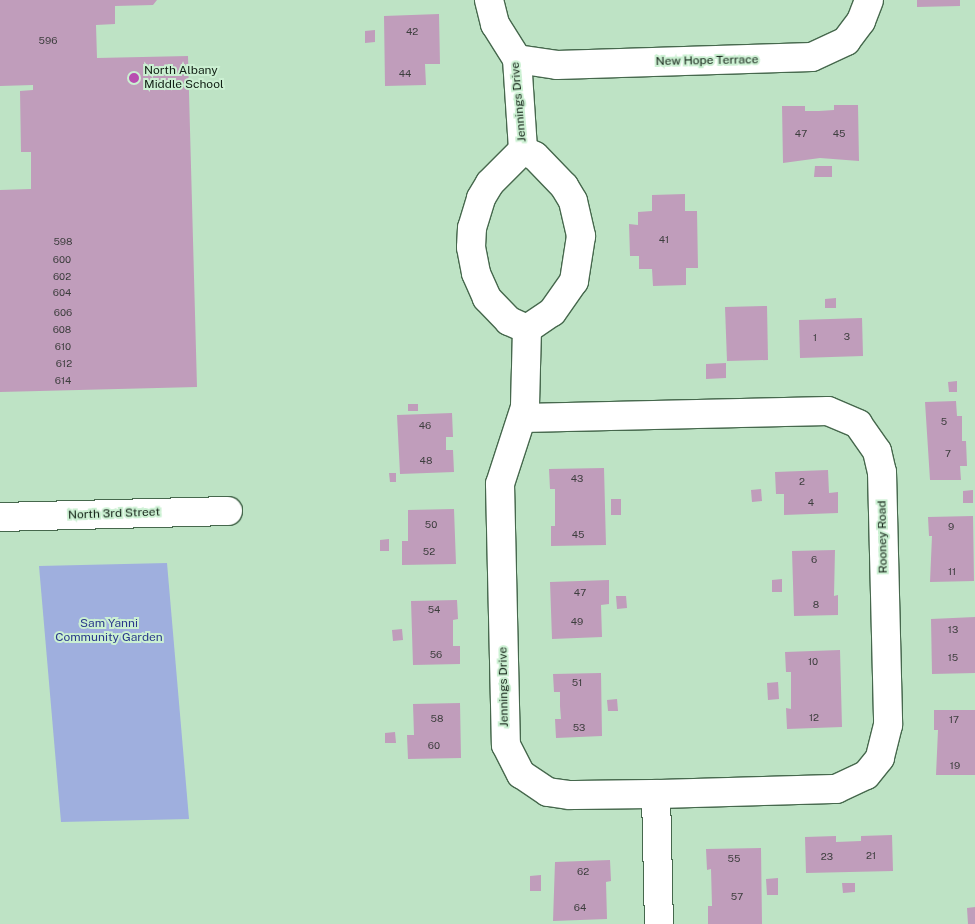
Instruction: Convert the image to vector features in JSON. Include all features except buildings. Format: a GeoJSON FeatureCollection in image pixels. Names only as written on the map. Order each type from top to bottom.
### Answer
{"type":"FeatureCollection","features":[{"type":"Feature","properties":{"kind":"street","name":"Jennings Drive"},"geometry":{"type":"LineString","coordinates":[[489,0],[495,24],[517,59],[523,150],[490,183],[481,198],[472,228],[471,247],[476,273],[487,298],[509,321],[527,329]]}},
{"type":"Feature","properties":{"kind":"street","name":"New Hope Terrace"},"geometry":{"type":"LineString","coordinates":[[517,59],[556,65],[812,57],[846,41],[861,21],[869,0]]}},
{"type":"Feature","properties":{"kind":"street","name":"Jennings Drive"},"geometry":{"type":"LineString","coordinates":[[523,150],[535,156],[564,186],[573,201],[581,236],[574,281],[552,312],[527,329]]}},
{"type":"Feature","properties":{"kind":"street","name":"Jennings Drive"},"geometry":{"type":"LineString","coordinates":[[527,329],[527,386],[522,418],[502,475],[500,492],[505,734],[509,755],[525,778],[548,792],[570,795],[656,794]]}},
{"type":"Feature","properties":{"kind":"street","name":"Rooney Road"},"geometry":{"type":"LineString","coordinates":[[522,418],[828,411],[858,424],[878,450],[882,472],[888,725],[880,758],[861,778],[836,789],[656,794]]}},
{"type":"Feature","properties":{"kind":"street","name":"North 3rd Street"},"geometry":{"type":"LineString","coordinates":[[0,517],[228,511]]}},
{"type":"Feature","properties":{"kind":"street"},"geometry":{"type":"LineString","coordinates":[[656,794],[659,924]]}},
{"type":"Feature","properties":{"kind":"green space","name":"Sam Yanni Community Garden"},"geometry":{"type":"Polygon","coordinates":[[[167,563],[189,819],[61,822],[39,566],[167,563]]]}},
{"type":"Feature","properties":{"kind":"place","name":"North Albany Middle School"},"geometry":{"type":"Point","coordinates":[134,78]}}]}
